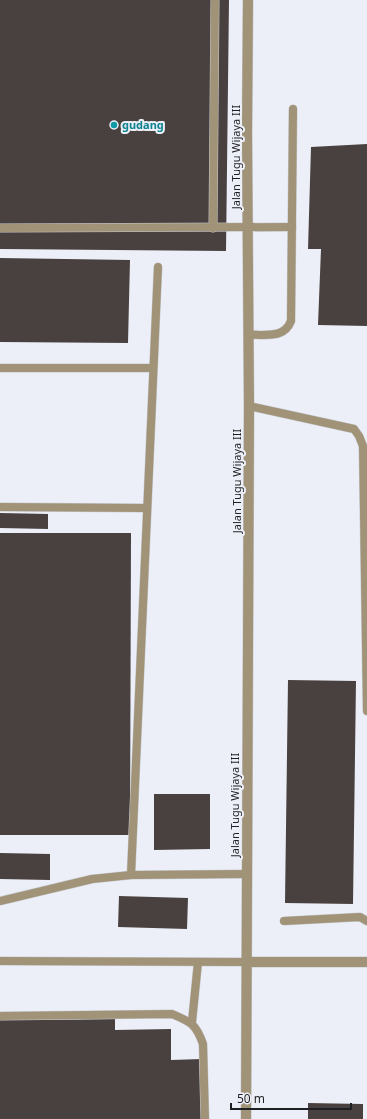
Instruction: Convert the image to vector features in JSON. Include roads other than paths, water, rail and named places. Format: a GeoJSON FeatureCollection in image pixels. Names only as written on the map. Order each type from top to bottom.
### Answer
{"type":"FeatureCollection","features":[{"type":"Feature","properties":{"kind":"street","name":"Jalan Tugu Wijaya III"},"geometry":{"type":"LineString","coordinates":[[246,1119],[249,406],[248,0]]}},
{"type":"Feature","properties":{"kind":"street"},"geometry":{"type":"LineString","coordinates":[[246,962],[367,961]]}},
{"type":"Feature","properties":{"kind":"lane"},"geometry":{"type":"LineString","coordinates":[[214,228],[215,0]]}},
{"type":"Feature","properties":{"kind":"lane"},"geometry":{"type":"LineString","coordinates":[[249,335],[282,334],[288,328],[291,321],[293,109]]}},
{"type":"Feature","properties":{"kind":"lane"},"geometry":{"type":"LineString","coordinates":[[0,228],[292,227]]}},
{"type":"Feature","properties":{"kind":"lane"},"geometry":{"type":"LineString","coordinates":[[131,875],[158,268]]}},
{"type":"Feature","properties":{"kind":"lane"},"geometry":{"type":"LineString","coordinates":[[0,368],[153,368]]}},
{"type":"Feature","properties":{"kind":"lane"},"geometry":{"type":"LineString","coordinates":[[249,406],[354,429],[363,446],[367,711]]}},
{"type":"Feature","properties":{"kind":"lane"},"geometry":{"type":"LineString","coordinates":[[0,507],[147,508]]}},
{"type":"Feature","properties":{"kind":"lane"},"geometry":{"type":"LineString","coordinates":[[0,901],[92,879],[131,875],[246,874]]}},
{"type":"Feature","properties":{"kind":"lane"},"geometry":{"type":"LineString","coordinates":[[284,921],[360,917],[367,921]]}},
{"type":"Feature","properties":{"kind":"lane"},"geometry":{"type":"LineString","coordinates":[[0,961],[246,962]]}},
{"type":"Feature","properties":{"kind":"lane"},"geometry":{"type":"LineString","coordinates":[[192,1022],[198,962]]}},
{"type":"Feature","properties":{"kind":"lane"},"geometry":{"type":"LineString","coordinates":[[0,1016],[172,1014],[192,1022],[200,1034],[203,1044],[204,1119]]}},
{"type":"Feature","properties":{"kind":"place","name":"gudang"},"geometry":{"type":"Point","coordinates":[114,125]}}]}
